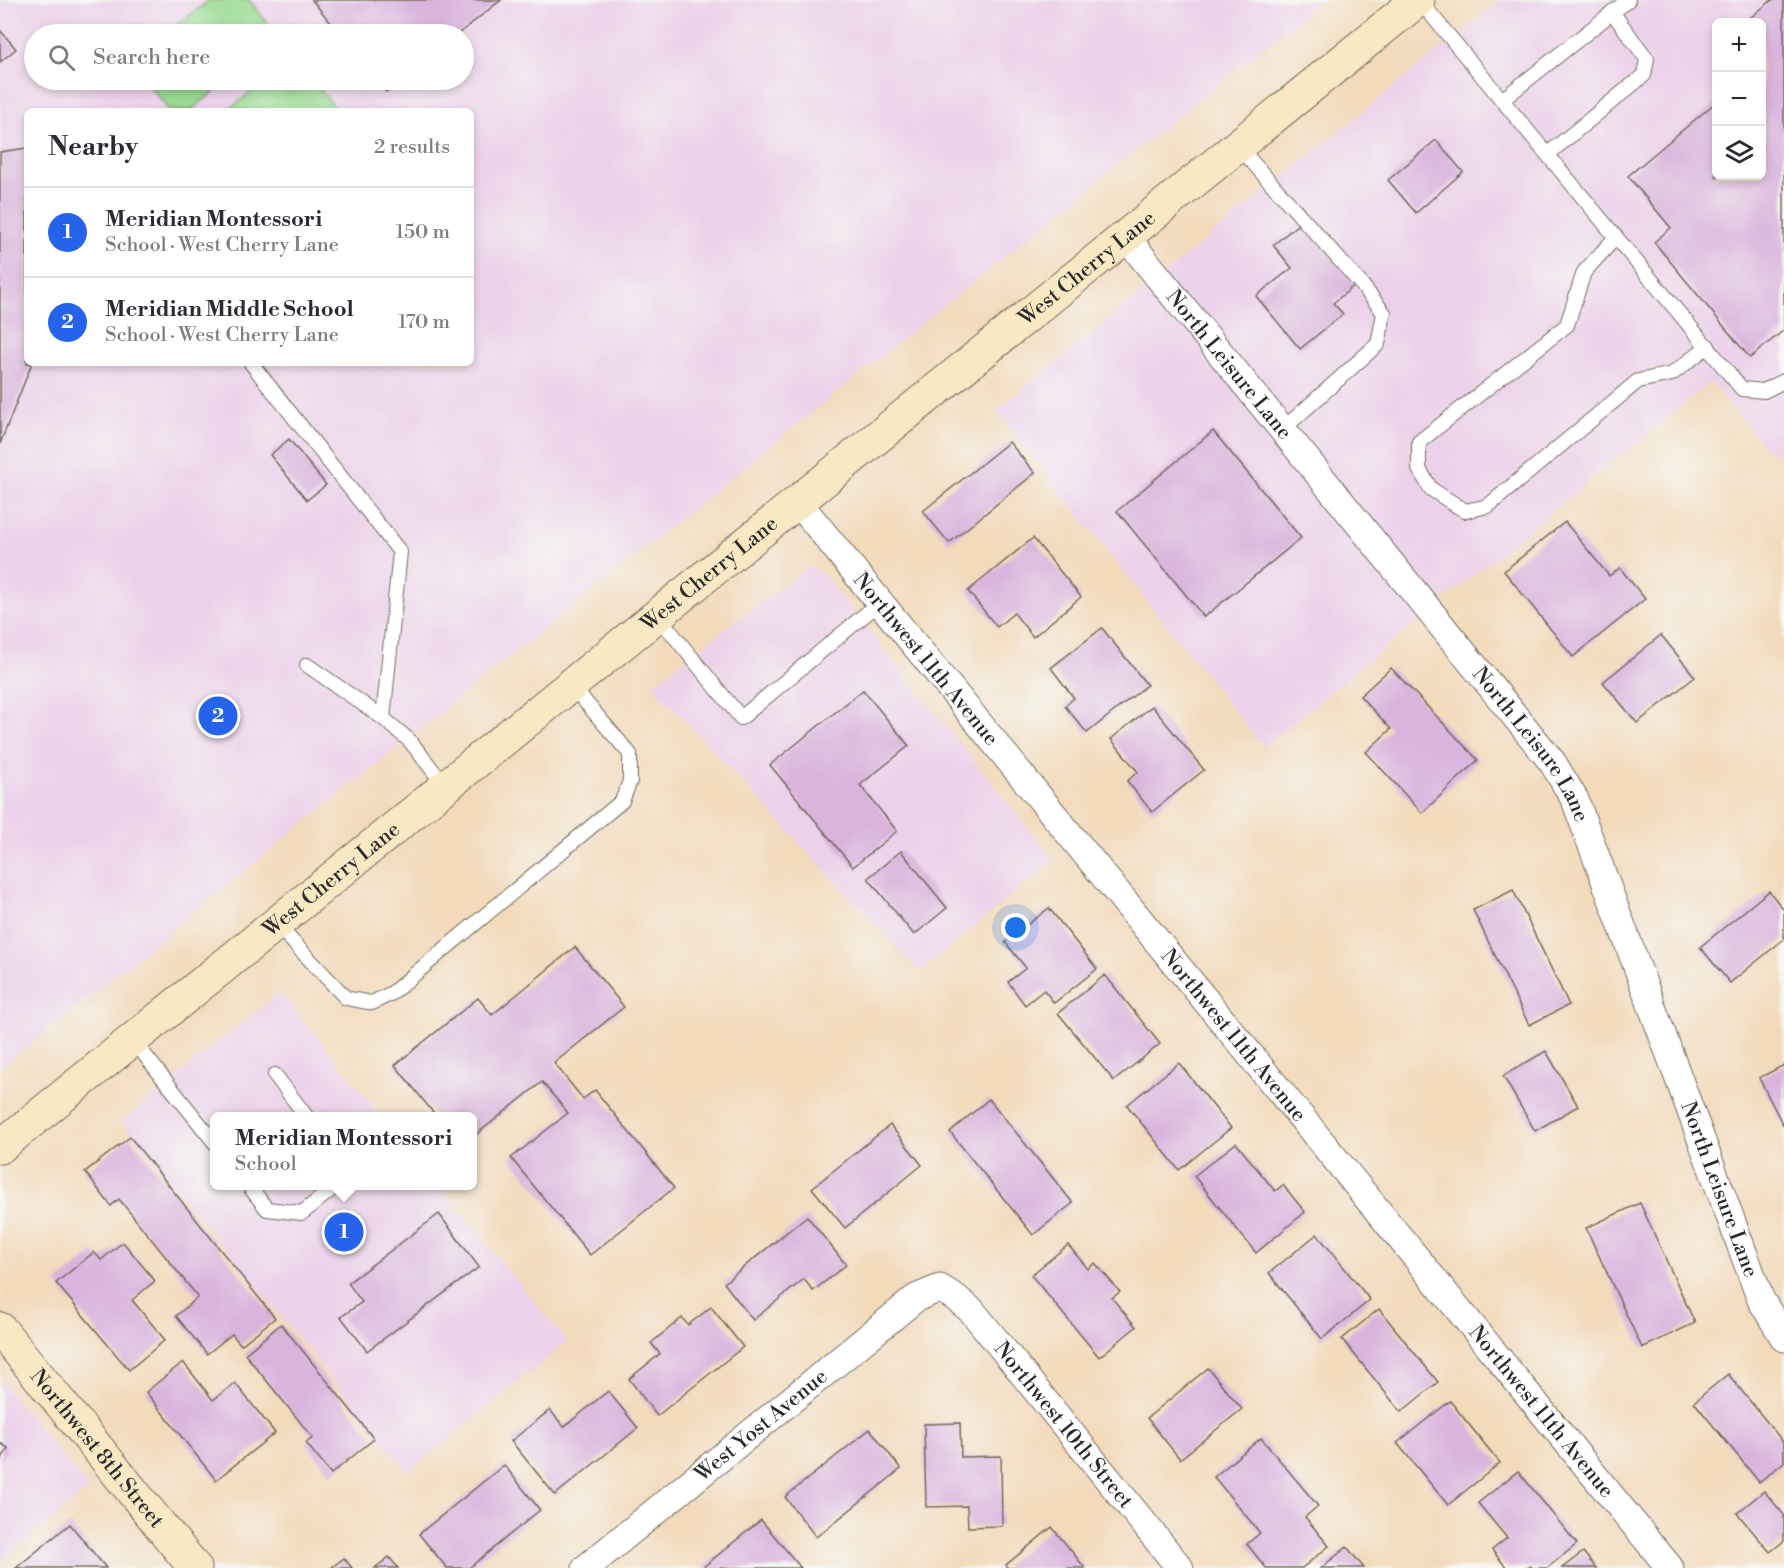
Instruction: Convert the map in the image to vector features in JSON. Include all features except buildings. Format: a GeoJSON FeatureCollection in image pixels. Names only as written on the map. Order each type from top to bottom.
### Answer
{"type":"FeatureCollection","features":[{"type":"Feature","properties":{"kind":"main road","name":"West Cherry Lane"},"geometry":{"type":"LineString","coordinates":[[0,1147],[1418,0]]}},
{"type":"Feature","properties":{"kind":"main road","name":"Northwest 8th Street"},"geometry":{"type":"LineString","coordinates":[[0,1329],[195,1568]]}},
{"type":"Feature","properties":{"kind":"street","name":"North Leisure Lane"},"geometry":{"type":"LineString","coordinates":[[1126,237],[1565,780],[1583,822],[1761,1300],[1784,1338]]}},
{"type":"Feature","properties":{"kind":"street","name":"Northwest 11th Avenue"},"geometry":{"type":"LineString","coordinates":[[797,501],[1670,1568]]}},
{"type":"Feature","properties":{"kind":"street","name":"West Yost Avenue"},"geometry":{"type":"LineString","coordinates":[[586,1568],[916,1298],[940,1288]]}},
{"type":"Feature","properties":{"kind":"street","name":"Northwest 10th Street"},"geometry":{"type":"LineString","coordinates":[[940,1288],[972,1311],[1180,1568]]}},
{"type":"Feature","properties":{"kind":"lane"},"geometry":{"type":"LineString","coordinates":[[1418,0],[1742,389],[1764,391],[1784,381]]}},
{"type":"Feature","properties":{"kind":"lane"},"geometry":{"type":"LineString","coordinates":[[1502,100],[1628,0]]}},
{"type":"Feature","properties":{"kind":"lane"},"geometry":{"type":"LineString","coordinates":[[1548,154],[1644,75],[1647,59],[1612,12]]}},
{"type":"Feature","properties":{"kind":"lane"},"geometry":{"type":"LineString","coordinates":[[1238,146],[1362,285],[1384,313],[1378,344],[1282,430]]}},
{"type":"Feature","properties":{"kind":"lane"},"geometry":{"type":"LineString","coordinates":[[1616,237],[1584,272],[1567,325],[1419,442],[1419,469],[1431,489],[1464,511],[1488,506],[1638,381],[1672,374],[1708,346]]}},
{"type":"Feature","properties":{"kind":"lane"},"geometry":{"type":"LineString","coordinates":[[253,366],[400,552],[383,718]]}},
{"type":"Feature","properties":{"kind":"lane"},"geometry":{"type":"LineString","coordinates":[[657,615],[741,717],[879,603]]}},
{"type":"Feature","properties":{"kind":"lane"},"geometry":{"type":"LineString","coordinates":[[307,666],[383,718],[410,741],[445,786]]}},
{"type":"Feature","properties":{"kind":"lane"},"geometry":{"type":"LineString","coordinates":[[276,924],[346,998],[372,1003],[392,993],[622,801],[630,781],[630,754],[570,684]]}},
{"type":"Feature","properties":{"kind":"lane"},"geometry":{"type":"LineString","coordinates":[[132,1039],[210,1137]]}},
{"type":"Feature","properties":{"kind":"lane"},"geometry":{"type":"LineString","coordinates":[[275,1075],[303,1112]]}},
{"type":"Feature","properties":{"kind":"lane"},"geometry":{"type":"LineString","coordinates":[[253,1190],[267,1209],[302,1212],[330,1190]]}},
{"type":"Feature","properties":{"kind":"shaded area"},"geometry":{"type":"Polygon","coordinates":[[[0,0],[1322,0],[0,1069],[0,0]]]}},
{"type":"Feature","properties":{"kind":"shaded area"},"geometry":{"type":"Polygon","coordinates":[[[1501,0],[1784,0],[1784,445],[1771,455],[1711,382],[1263,747],[996,411],[1501,0]]]}},
{"type":"Feature","properties":{"kind":"shaded area"},"geometry":{"type":"Polygon","coordinates":[[[810,567],[824,575],[1054,860],[920,972],[652,685],[810,567]]]}},
{"type":"Feature","properties":{"kind":"shaded area"},"geometry":{"type":"Polygon","coordinates":[[[280,992],[379,1112],[210,1112],[210,1190],[442,1190],[567,1342],[408,1472],[122,1122],[280,992]]]}},
{"type":"Feature","properties":{"kind":"shaded area"},"geometry":{"type":"Polygon","coordinates":[[[0,1380],[89,1489],[0,1562],[0,1380]]]}},
{"type":"Feature","properties":{"kind":"green space"},"geometry":{"type":"Polygon","coordinates":[[[210,0],[249,0],[268,24],[178,24],[210,0]]]}},
{"type":"Feature","properties":{"kind":"green space"},"geometry":{"type":"Polygon","coordinates":[[[153,90],[216,90],[194,108],[168,108],[153,90]]]}},
{"type":"Feature","properties":{"kind":"green space"},"geometry":{"type":"Polygon","coordinates":[[[254,90],[320,90],[335,108],[231,108],[254,90]]]}},
{"type":"Feature","properties":{"kind":"place","name":"Meridian Middle School"},"geometry":{"type":"Point","coordinates":[218,716]}},
{"type":"Feature","properties":{"kind":"place","name":"Meridian Montessori"},"geometry":{"type":"Point","coordinates":[344,1232]}}]}
